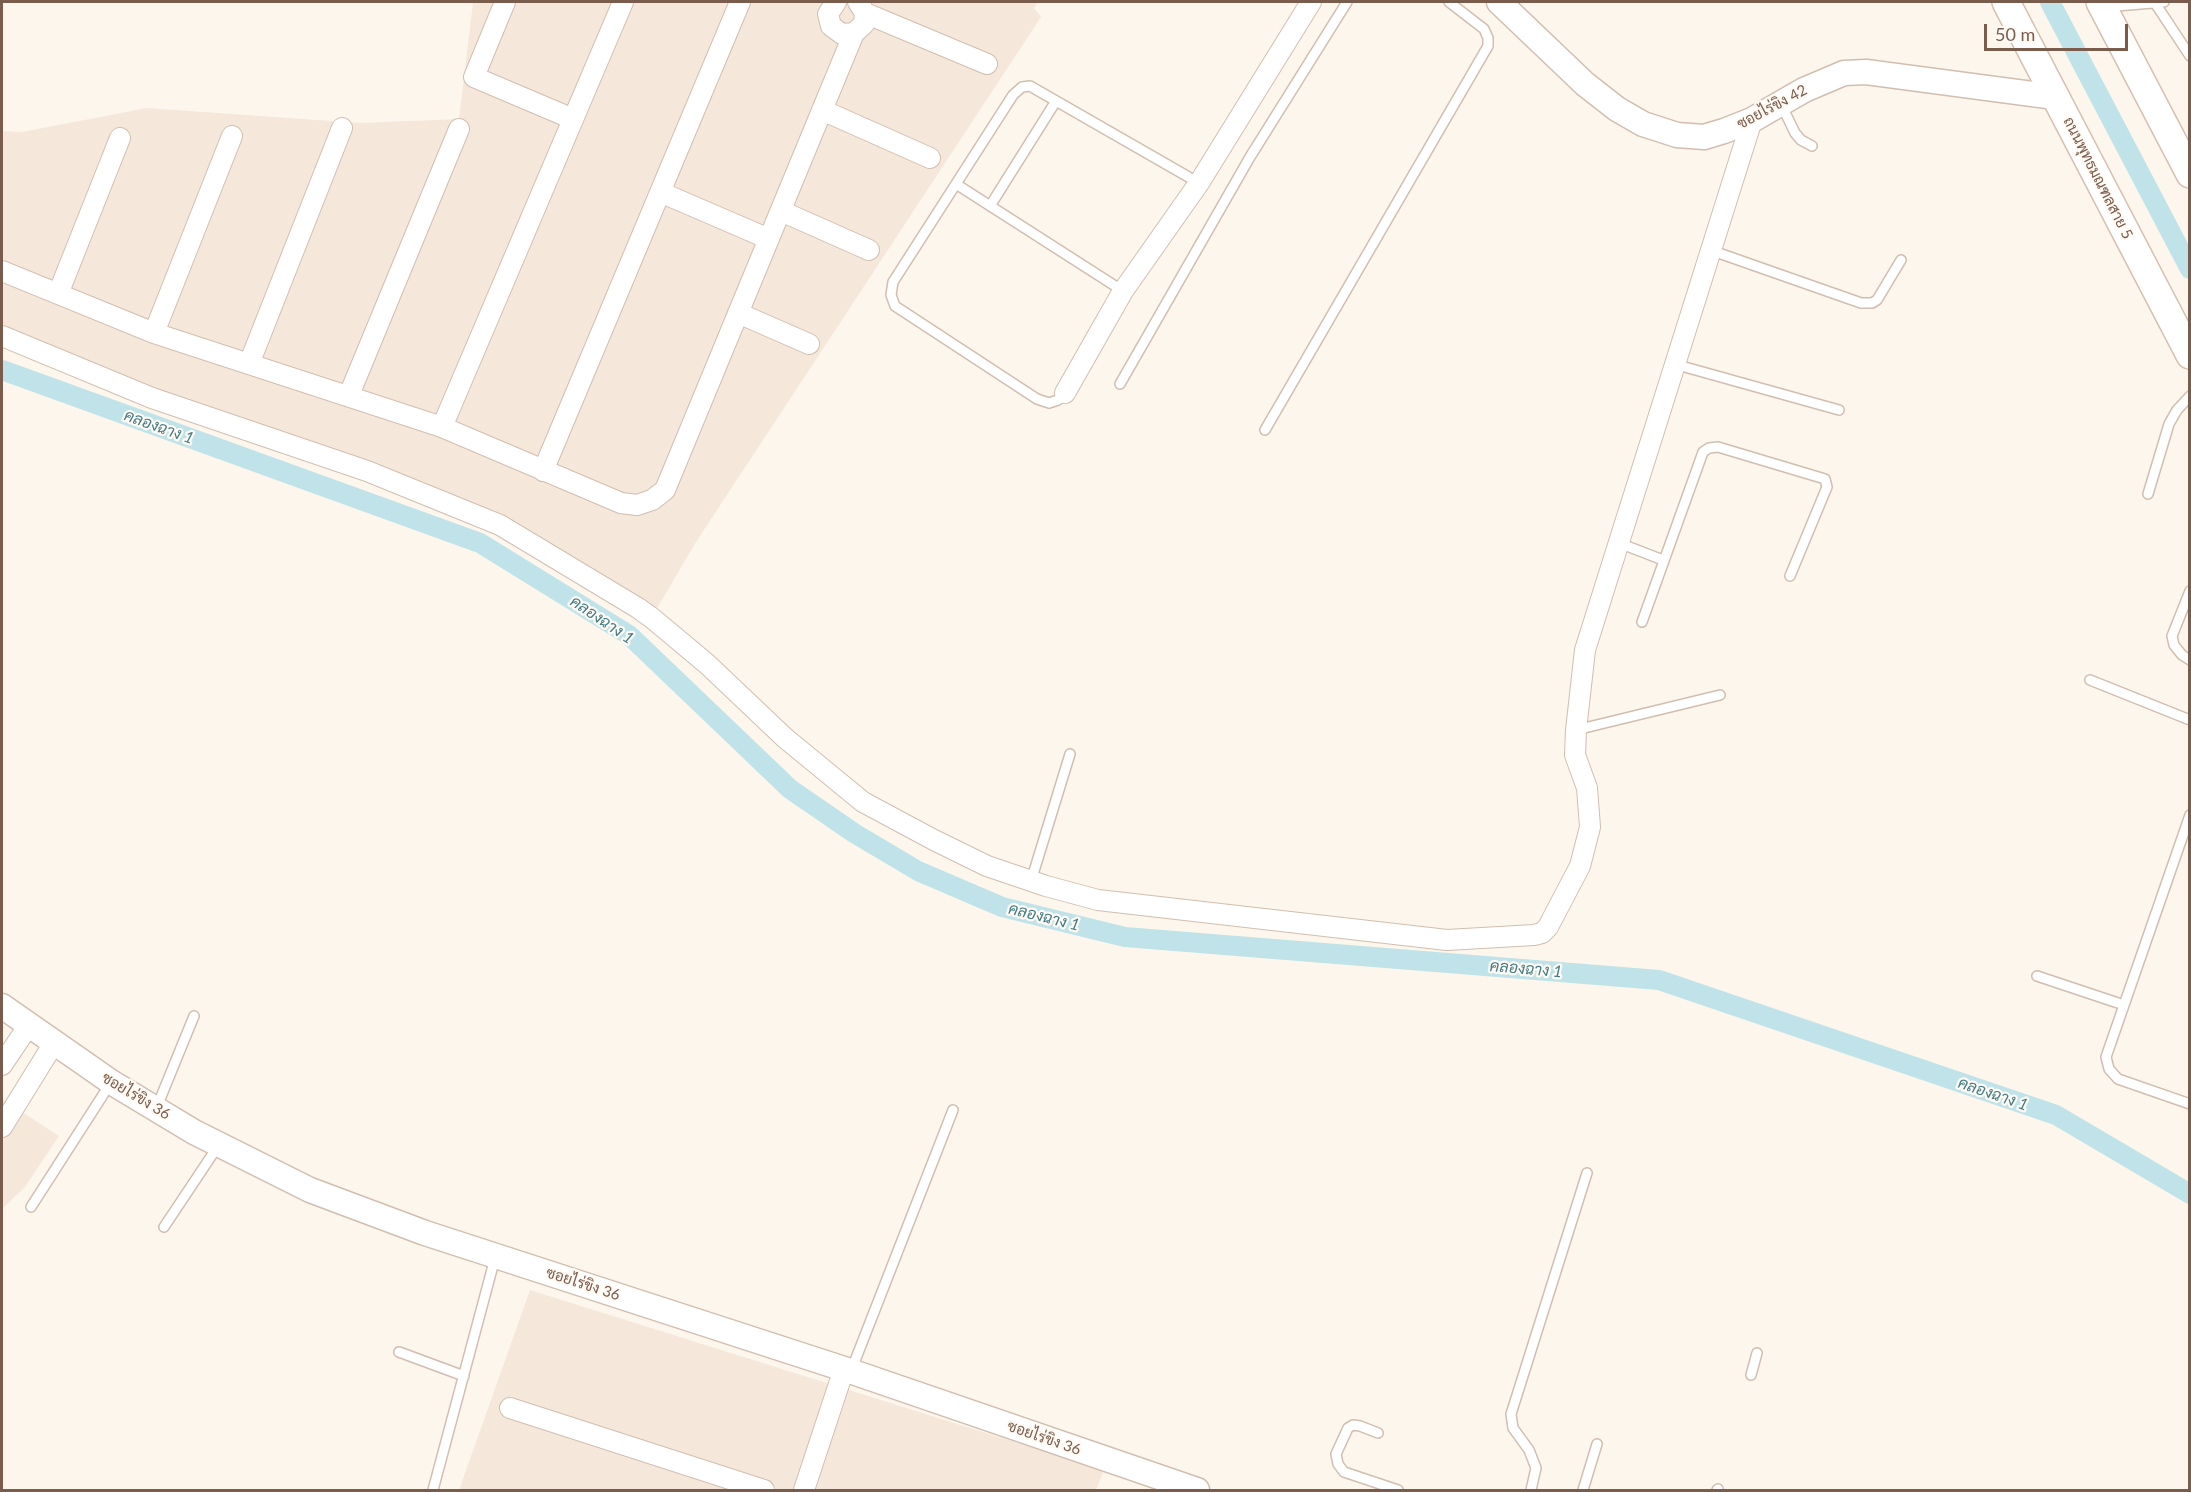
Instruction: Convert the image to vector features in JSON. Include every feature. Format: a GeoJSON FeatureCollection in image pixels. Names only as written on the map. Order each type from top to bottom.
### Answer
{"type":"FeatureCollection","features":[{"type":"Feature","properties":{"kind":"main road","name":"ถนนพุทธมณฑลสาย 5"},"geometry":{"type":"LineString","coordinates":[[2006,2],[2190,355]]}},
{"type":"Feature","properties":{"kind":"main road"},"geometry":{"type":"LineString","coordinates":[[2102,4],[2190,174]]}},
{"type":"Feature","properties":{"kind":"street"},"geometry":{"type":"LineString","coordinates":[[505,2],[474,77],[573,119]]}},
{"type":"Feature","properties":{"kind":"street"},"geometry":{"type":"LineString","coordinates":[[442,427],[623,2]]}},
{"type":"Feature","properties":{"kind":"street"},"geometry":{"type":"LineString","coordinates":[[543,471],[740,2]]}},
{"type":"Feature","properties":{"kind":"street"},"geometry":{"type":"LineString","coordinates":[[833,2],[828,14],[831,26],[842,34],[854,33]]}},
{"type":"Feature","properties":{"kind":"street"},"geometry":{"type":"LineString","coordinates":[[1065,393],[1123,291],[1199,183],[1311,2]]}},
{"type":"Feature","properties":{"kind":"street","name":"ซอยไร่ขิง 42"},"geometry":{"type":"LineString","coordinates":[[1498,2],[1585,84],[1617,109],[1643,123],[1677,135],[1704,137],[1724,131],[1752,120],[1826,79],[1844,73],[1866,72],[2055,97]]}},
{"type":"Feature","properties":{"kind":"street"},"geometry":{"type":"LineString","coordinates":[[2,271],[154,333],[442,427],[621,503],[637,505],[652,500],[665,490],[854,33],[864,24],[861,5]]}},
{"type":"Feature","properties":{"kind":"street"},"geometry":{"type":"LineString","coordinates":[[861,5],[987,64]]}},
{"type":"Feature","properties":{"kind":"street"},"geometry":{"type":"LineString","coordinates":[[822,110],[930,159]]}},
{"type":"Feature","properties":{"kind":"street"},"geometry":{"type":"LineString","coordinates":[[2,336],[153,398],[367,471],[500,525],[645,613],[707,664],[786,738],[863,802],[987,866],[1098,900],[1447,940],[1534,935],[1542,933],[1548,927],[1580,866],[1590,827],[1587,788],[1575,755],[1585,650],[1752,120]]}},
{"type":"Feature","properties":{"kind":"street"},"geometry":{"type":"LineString","coordinates":[[249,364],[342,128]]}},
{"type":"Feature","properties":{"kind":"street"},"geometry":{"type":"LineString","coordinates":[[349,395],[459,129]]}},
{"type":"Feature","properties":{"kind":"street"},"geometry":{"type":"LineString","coordinates":[[154,333],[232,136]]}},
{"type":"Feature","properties":{"kind":"street"},"geometry":{"type":"LineString","coordinates":[[58,294],[120,138]]}},
{"type":"Feature","properties":{"kind":"street"},"geometry":{"type":"LineString","coordinates":[[660,192],[769,239]]}},
{"type":"Feature","properties":{"kind":"street"},"geometry":{"type":"LineString","coordinates":[[781,211],[869,250]]}},
{"type":"Feature","properties":{"kind":"street"},"geometry":{"type":"LineString","coordinates":[[738,313],[809,344]]}},
{"type":"Feature","properties":{"kind":"street","name":"ซอยไร่ขิง 36"},"geometry":{"type":"LineString","coordinates":[[2,1006],[111,1082],[194,1132],[310,1190],[425,1233],[847,1370],[1197,1491]]}},
{"type":"Feature","properties":{"kind":"street"},"geometry":{"type":"LineString","coordinates":[[2,1065],[29,1025]]}},
{"type":"Feature","properties":{"kind":"street"},"geometry":{"type":"LineString","coordinates":[[3,1120],[54,1043]]}},
{"type":"Feature","properties":{"kind":"street"},"geometry":{"type":"LineString","coordinates":[[804,1491],[847,1370]]}},
{"type":"Feature","properties":{"kind":"street"},"geometry":{"type":"LineString","coordinates":[[510,1408],[764,1491]]}},
{"type":"Feature","properties":{"kind":"lane"},"geometry":{"type":"LineString","coordinates":[[1120,384],[1250,157],[1347,2]]}},
{"type":"Feature","properties":{"kind":"lane"},"geometry":{"type":"LineString","coordinates":[[1265,430],[1488,46],[1488,38],[1484,29],[1449,2]]}},
{"type":"Feature","properties":{"kind":"lane"},"geometry":{"type":"LineString","coordinates":[[2102,4],[2159,2],[2190,56]]}},
{"type":"Feature","properties":{"kind":"lane"},"geometry":{"type":"LineString","coordinates":[[1065,393],[1058,400],[1048,403],[1037,399],[895,306],[891,295],[893,282],[1012,94],[1022,87],[1030,86],[1199,183]]}},
{"type":"Feature","properties":{"kind":"lane"},"geometry":{"type":"LineString","coordinates":[[990,206],[1056,100]]}},
{"type":"Feature","properties":{"kind":"lane"},"geometry":{"type":"LineString","coordinates":[[1781,103],[1795,133],[1801,140],[1812,146]]}},
{"type":"Feature","properties":{"kind":"lane"},"geometry":{"type":"LineString","coordinates":[[956,184],[1123,291]]}},
{"type":"Feature","properties":{"kind":"lane"},"geometry":{"type":"LineString","coordinates":[[1710,250],[1861,303],[1872,303],[1877,300],[1901,260]]}},
{"type":"Feature","properties":{"kind":"lane"},"geometry":{"type":"LineString","coordinates":[[1674,364],[1839,410]]}},
{"type":"Feature","properties":{"kind":"lane"},"geometry":{"type":"LineString","coordinates":[[2148,494],[2169,424],[2177,410],[2190,396]]}},
{"type":"Feature","properties":{"kind":"lane"},"geometry":{"type":"LineString","coordinates":[[1642,622],[1702,452],[1709,448],[1718,447],[1825,479],[1827,487],[1790,576]]}},
{"type":"Feature","properties":{"kind":"lane"},"geometry":{"type":"LineString","coordinates":[[1619,543],[1663,560]]}},
{"type":"Feature","properties":{"kind":"lane"},"geometry":{"type":"LineString","coordinates":[[2190,591],[2172,636],[2174,645],[2182,655],[2190,660]]}},
{"type":"Feature","properties":{"kind":"lane"},"geometry":{"type":"LineString","coordinates":[[2090,680],[2190,720]]}},
{"type":"Feature","properties":{"kind":"lane"},"geometry":{"type":"LineString","coordinates":[[1576,730],[1720,695]]}},
{"type":"Feature","properties":{"kind":"lane"},"geometry":{"type":"LineString","coordinates":[[1031,881],[1070,754]]}},
{"type":"Feature","properties":{"kind":"lane"},"geometry":{"type":"LineString","coordinates":[[2190,815],[2106,1057],[2109,1069],[2118,1079],[2190,1104]]}},
{"type":"Feature","properties":{"kind":"lane"},"geometry":{"type":"LineString","coordinates":[[2037,976],[2124,1005]]}},
{"type":"Feature","properties":{"kind":"lane"},"geometry":{"type":"LineString","coordinates":[[156,1109],[194,1016]]}},
{"type":"Feature","properties":{"kind":"lane"},"geometry":{"type":"LineString","coordinates":[[31,1207],[111,1082]]}},
{"type":"Feature","properties":{"kind":"lane"},"geometry":{"type":"LineString","coordinates":[[847,1370],[952,1110]]}},
{"type":"Feature","properties":{"kind":"lane"},"geometry":{"type":"LineString","coordinates":[[164,1227],[220,1144]]}},
{"type":"Feature","properties":{"kind":"lane"},"geometry":{"type":"LineString","coordinates":[[1531,1491],[1536,1468],[1529,1450],[1513,1428],[1510,1414],[1587,1173]]}},
{"type":"Feature","properties":{"kind":"lane"},"geometry":{"type":"LineString","coordinates":[[433,1491],[495,1256]]}},
{"type":"Feature","properties":{"kind":"lane"},"geometry":{"type":"LineString","coordinates":[[399,1352],[464,1376]]}},
{"type":"Feature","properties":{"kind":"lane"},"geometry":{"type":"LineString","coordinates":[[1751,1375],[1757,1353]]}},
{"type":"Feature","properties":{"kind":"lane"},"geometry":{"type":"LineString","coordinates":[[1378,1433],[1360,1426],[1353,1425],[1348,1428],[1336,1454],[1338,1464],[1344,1472],[1398,1491]]}},
{"type":"Feature","properties":{"kind":"lane"},"geometry":{"type":"LineString","coordinates":[[1583,1491],[1597,1444]]}},
{"type":"Feature","properties":{"kind":"shaded area"},"geometry":{"type":"Polygon","coordinates":[[[473,2],[1038,2],[1034,8],[1041,17],[696,542],[656,610],[517,522],[340,451],[155,391],[2,328],[2,131],[22,132],[147,108],[360,123],[459,119],[473,2]]]}},
{"type":"Feature","properties":{"kind":"shaded area"},"geometry":{"type":"Polygon","coordinates":[[[2,1099],[59,1136],[25,1187],[2,1209],[2,1099]]]}},
{"type":"Feature","properties":{"kind":"shaded area"},"geometry":{"type":"Polygon","coordinates":[[[530,1290],[1104,1470],[1096,1490],[459,1490],[530,1290]]]}},
{"type":"Feature","properties":{"kind":"waterway"},"geometry":{"type":"LineString","coordinates":[[2050,2],[2190,269]]}},
{"type":"Feature","properties":{"kind":"waterway","name":"คลองฉาง 1"},"geometry":{"type":"LineString","coordinates":[[2,370],[480,543],[629,635],[790,789],[854,833],[918,871],[1002,907],[1125,937],[1659,980],[2056,1115],[2190,1194]]}}]}
